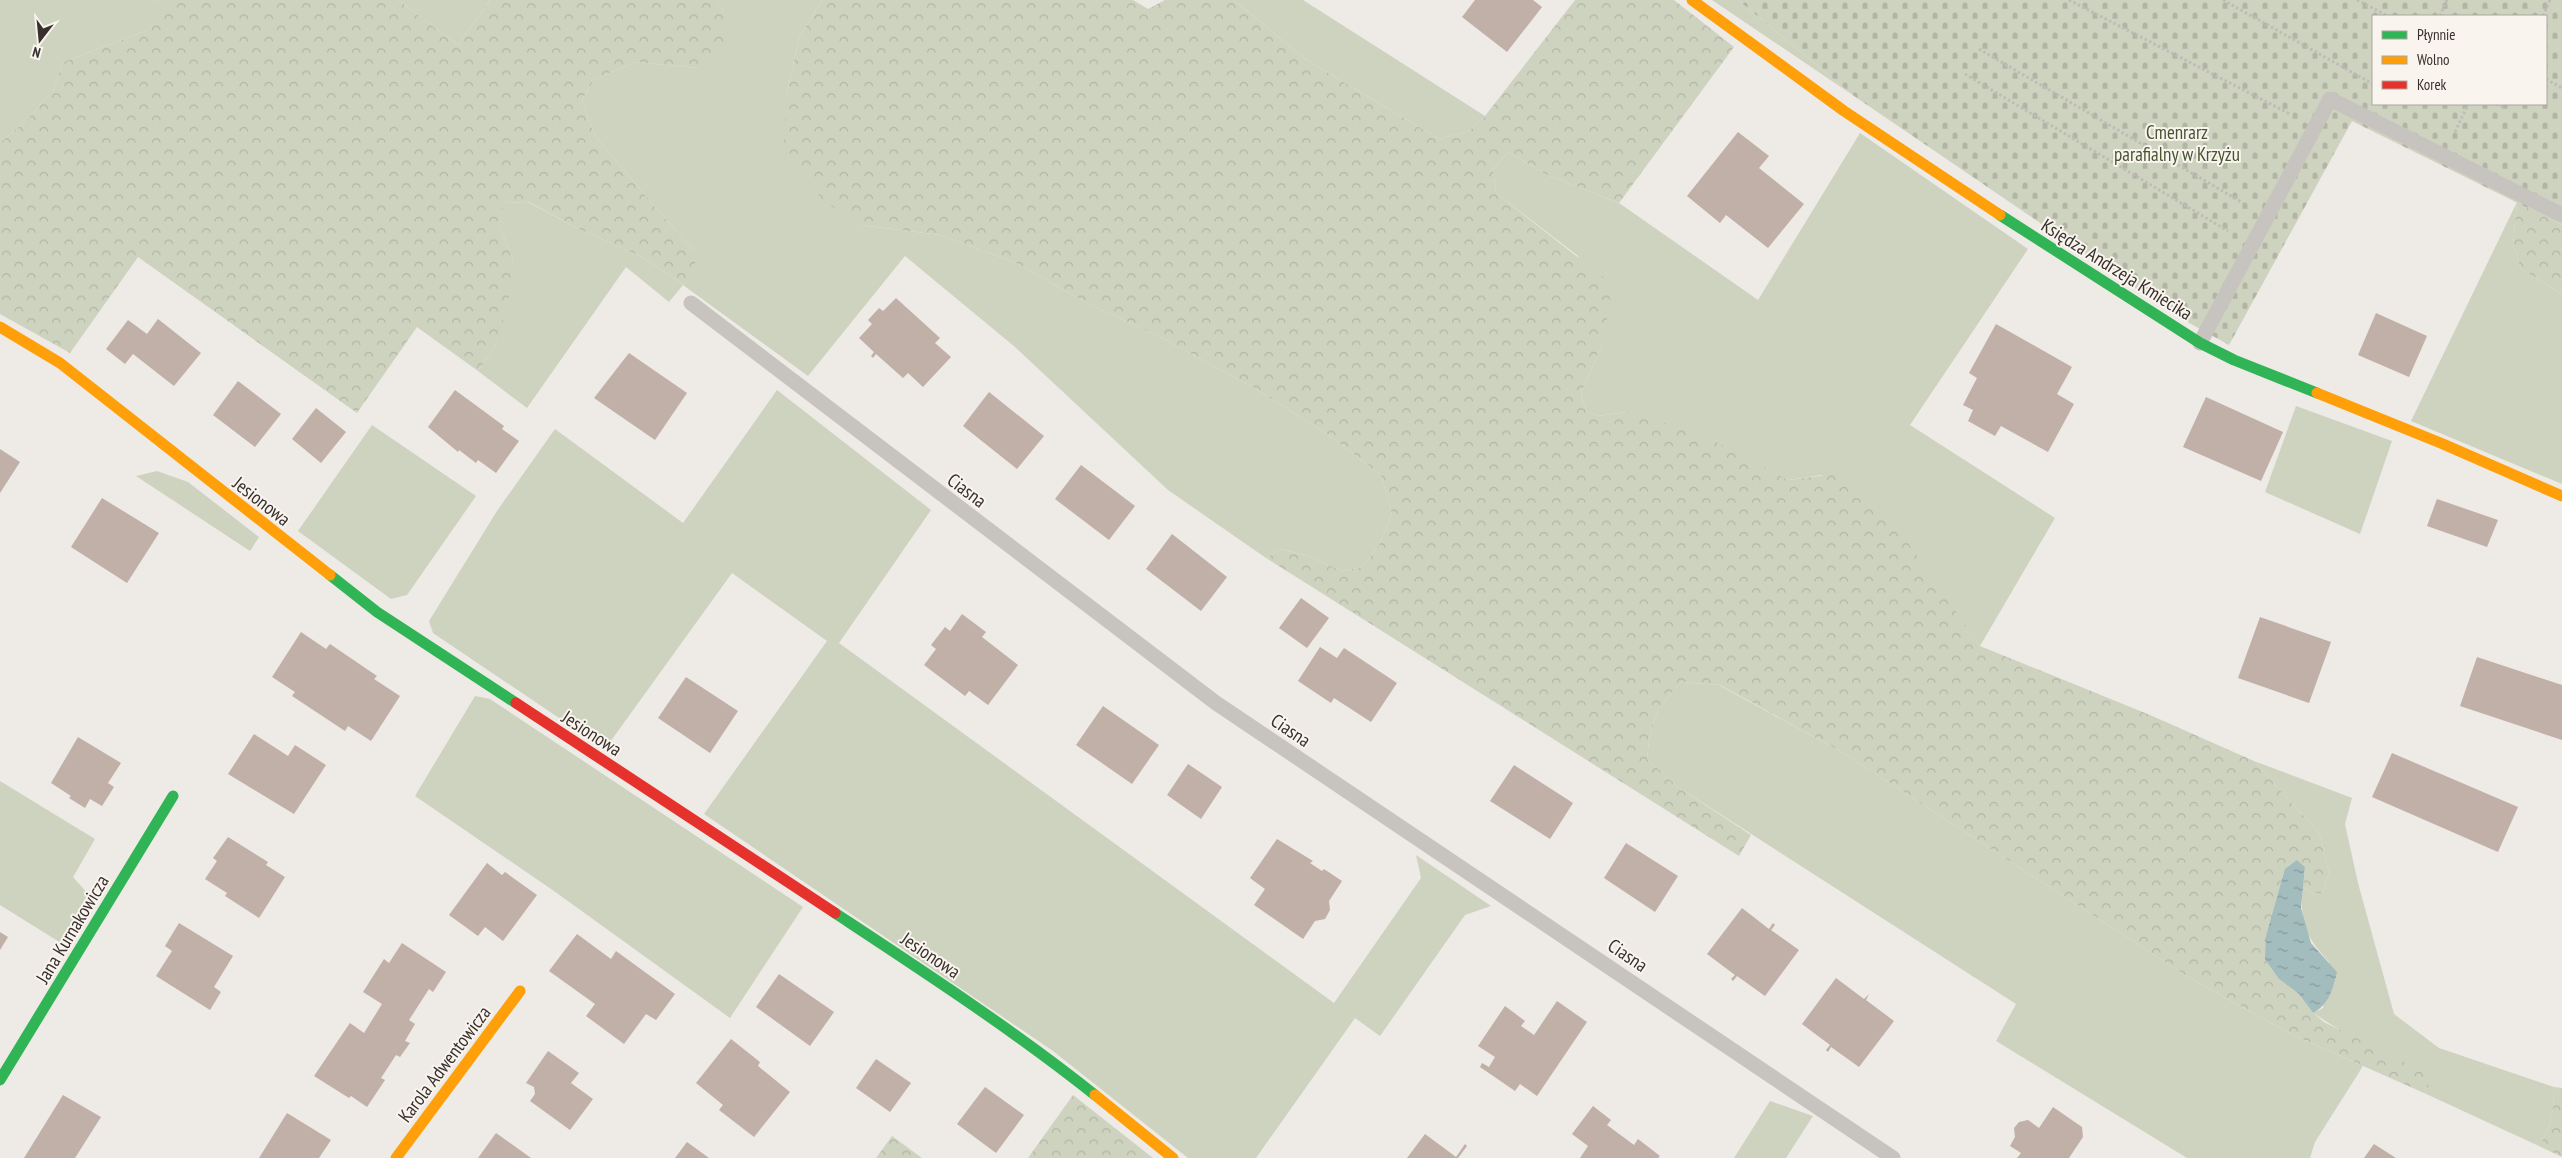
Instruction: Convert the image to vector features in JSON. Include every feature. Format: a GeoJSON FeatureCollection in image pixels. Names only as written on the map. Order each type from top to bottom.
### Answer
{"type":"FeatureCollection","features":[{"type":"Feature","properties":{"kind":"street","name":"Księdza Andrzeja Kmiecika"},"geometry":{"type":"LineString","coordinates":[[1692,0],[1844,111],[2059,254],[2200,342],[2234,360],[2443,444],[2562,496]]}},
{"type":"Feature","properties":{"kind":"street","name":"Jesionowa"},"geometry":{"type":"LineString","coordinates":[[0,327],[60,363],[377,612],[949,988],[1047,1057],[1173,1158]]}},
{"type":"Feature","properties":{"kind":"street","name":"Jana Kurnakowicza"},"geometry":{"type":"LineString","coordinates":[[0,1080],[173,796]]}},
{"type":"Feature","properties":{"kind":"street","name":"Karola Adwentowicza"},"geometry":{"type":"LineString","coordinates":[[396,1158],[520,991]]}},
{"type":"Feature","properties":{"kind":"lane"},"geometry":{"type":"LineString","coordinates":[[2200,342],[2330,99],[2562,215]]}},
{"type":"Feature","properties":{"kind":"lane","name":"Ciasna"},"geometry":{"type":"LineString","coordinates":[[691,303],[1216,703],[1893,1158]]}},
{"type":"Feature","properties":{"kind":"path"},"geometry":{"type":"LineString","coordinates":[[2069,0],[2315,126]]}},
{"type":"Feature","properties":{"kind":"path"},"geometry":{"type":"LineString","coordinates":[[2223,0],[2372,83]]}},
{"type":"Feature","properties":{"kind":"path"},"geometry":{"type":"LineString","coordinates":[[2357,0],[2386,15]]}},
{"type":"Feature","properties":{"kind":"path"},"geometry":{"type":"LineString","coordinates":[[2440,15],[2447,0]]}},
{"type":"Feature","properties":{"kind":"path"},"geometry":{"type":"LineString","coordinates":[[2543,15],[2550,0]]}},
{"type":"Feature","properties":{"kind":"path"},"geometry":{"type":"LineString","coordinates":[[1979,49],[2267,217]]}},
{"type":"Feature","properties":{"kind":"path"},"geometry":{"type":"LineString","coordinates":[[1965,74],[2252,245]]}},
{"type":"Feature","properties":{"kind":"path"},"geometry":{"type":"LineString","coordinates":[[2547,80],[2562,88]]}},
{"type":"Feature","properties":{"kind":"green space"},"geometry":{"type":"Polygon","coordinates":[[[0,0],[154,0],[165,6],[148,30],[63,62],[53,91],[26,121],[0,143],[0,0]]]}},
{"type":"Feature","properties":{"kind":"green space"},"geometry":{"type":"Polygon","coordinates":[[[154,0],[398,0],[458,45],[490,0],[717,0],[723,12],[725,52],[698,68],[635,62],[594,80],[582,100],[594,134],[695,252],[695,269],[683,284],[642,257],[577,228],[529,202],[504,203],[499,224],[513,259],[508,304],[496,344],[478,371],[417,327],[357,413],[138,257],[70,353],[0,314],[0,143],[26,121],[53,91],[63,62],[148,30],[164,6],[154,0]]]}},
{"type":"Feature","properties":{"kind":"green space"},"geometry":{"type":"Polygon","coordinates":[[[398,0],[490,0],[458,45],[398,0]]]}},
{"type":"Feature","properties":{"kind":"green space"},"geometry":{"type":"Polygon","coordinates":[[[717,0],[822,0],[799,38],[786,98],[861,225],[940,235],[1016,263],[1087,303],[1164,339],[1256,389],[1327,434],[1381,475],[1392,514],[1379,545],[1362,567],[1342,571],[1308,556],[1280,549],[1266,558],[1168,490],[1015,347],[905,256],[808,376],[683,285],[669,302],[626,267],[527,408],[478,371],[496,344],[513,259],[499,224],[503,203],[528,202],[577,228],[642,257],[683,284],[695,252],[594,134],[582,100],[594,80],[635,62],[698,68],[723,12],[717,0]]]}},
{"type":"Feature","properties":{"kind":"green space"},"geometry":{"type":"Polygon","coordinates":[[[822,0],[1133,0],[1148,9],[1165,0],[1234,0],[1305,59],[1439,139],[1469,131],[1485,116],[1575,0],[1674,0],[1734,47],[1619,203],[1547,175],[1508,152],[1493,169],[1496,193],[1612,284],[1604,340],[1581,393],[1586,411],[1598,416],[1627,412],[1695,431],[1788,480],[1842,473],[1890,517],[1980,646],[2150,715],[2254,761],[2319,833],[2329,873],[2322,893],[2313,894],[2303,887],[2305,867],[2297,860],[2279,979],[2299,994],[2313,1013],[2324,1022],[2422,1071],[2429,1087],[2424,1093],[2291,1034],[2188,977],[1845,754],[1720,685],[1681,682],[1658,709],[1649,739],[1647,759],[1678,787],[1751,835],[1739,856],[1266,558],[1280,549],[1308,556],[1342,571],[1362,567],[1379,545],[1392,514],[1381,475],[1327,434],[1256,389],[1164,339],[1087,303],[1016,263],[940,235],[861,225],[822,200],[784,145],[786,98],[799,38],[822,0]]]}},
{"type":"Feature","properties":{"kind":"green space"},"geometry":{"type":"Polygon","coordinates":[[[1234,0],[1303,0],[1485,116],[1469,131],[1439,139],[1305,59],[1234,0]]]}},
{"type":"Feature","properties":{"kind":"green space"},"geometry":{"type":"Polygon","coordinates":[[[1712,0],[1738,0],[1854,96],[1712,0]]]}},
{"type":"Feature","properties":{"kind":"green space","name":"Cmenrarz parafialny w Krzyżu"},"geometry":{"type":"Polygon","coordinates":[[[1738,0],[2562,0],[2562,225],[2352,121],[2229,345],[2175,315],[1854,96],[1738,0]]]}},
{"type":"Feature","properties":{"kind":"green space"},"geometry":{"type":"Polygon","coordinates":[[[1860,133],[2028,249],[1910,425],[2055,518],[1980,646],[1951,606],[1822,475],[1788,480],[1745,459],[1627,412],[1598,416],[1586,411],[1581,393],[1604,340],[1578,256],[1496,193],[1493,169],[1508,152],[1547,175],[1619,203],[1758,300],[1860,133]]]}},
{"type":"Feature","properties":{"kind":"green space"},"geometry":{"type":"Polygon","coordinates":[[[2517,202],[2513,245],[2521,269],[2562,294],[2562,484],[2411,421],[2517,202]]]}},
{"type":"Feature","properties":{"kind":"green space"},"geometry":{"type":"Polygon","coordinates":[[[2517,202],[2562,225],[2562,294],[2521,269],[2513,245],[2517,202]]]}},
{"type":"Feature","properties":{"kind":"green space"},"geometry":{"type":"Polygon","coordinates":[[[777,390],[931,510],[839,643],[1334,1003],[1421,878],[1416,855],[1491,906],[1465,915],[1380,1036],[1355,1018],[1256,1158],[1188,1158],[1053,1051],[704,814],[827,641],[732,573],[605,749],[433,633],[429,621],[497,511],[555,429],[683,523],[777,390]]]}},
{"type":"Feature","properties":{"kind":"green space"},"geometry":{"type":"Polygon","coordinates":[[[2296,406],[2392,441],[2360,534],[2265,492],[2296,406]]]}},
{"type":"Feature","properties":{"kind":"green space"},"geometry":{"type":"Polygon","coordinates":[[[372,425],[476,496],[407,595],[391,599],[298,531],[372,425]]]}},
{"type":"Feature","properties":{"kind":"green space"},"geometry":{"type":"Polygon","coordinates":[[[157,471],[188,482],[259,537],[250,551],[136,476],[157,471]]]}},
{"type":"Feature","properties":{"kind":"green space"},"geometry":{"type":"Polygon","coordinates":[[[1681,682],[1719,685],[1845,754],[2188,977],[2291,1034],[2363,1066],[2315,1142],[2310,1158],[2187,1158],[1996,1041],[2016,1004],[1678,787],[1647,759],[1649,739],[1658,709],[1681,682]]]}},
{"type":"Feature","properties":{"kind":"green space"},"geometry":{"type":"Polygon","coordinates":[[[475,696],[490,699],[803,907],[730,1018],[554,891],[415,796],[475,696]]]}},
{"type":"Feature","properties":{"kind":"green space"},"geometry":{"type":"Polygon","coordinates":[[[2254,761],[2352,798],[2345,824],[2358,883],[2394,1014],[2439,1048],[2554,1087],[2551,1118],[2547,1132],[2539,1146],[2424,1093],[2429,1087],[2313,1013],[2323,1008],[2329,962],[2310,937],[2303,920],[2303,887],[2313,894],[2322,893],[2329,873],[2319,833],[2254,761]]]}},
{"type":"Feature","properties":{"kind":"green space"},"geometry":{"type":"Polygon","coordinates":[[[0,781],[95,839],[73,877],[88,894],[61,943],[0,905],[0,781]]]}},
{"type":"Feature","properties":{"kind":"green space"},"geometry":{"type":"Polygon","coordinates":[[[2554,1087],[2562,1088],[2562,1157],[2539,1146],[2547,1132],[2551,1118],[2554,1087]]]}},
{"type":"Feature","properties":{"kind":"green space"},"geometry":{"type":"Polygon","coordinates":[[[1073,1095],[1153,1158],[1028,1158],[1073,1095]]]}},
{"type":"Feature","properties":{"kind":"green space"},"geometry":{"type":"Polygon","coordinates":[[[1770,1101],[1813,1116],[1786,1158],[1734,1158],[1770,1101]]]}},
{"type":"Feature","properties":{"kind":"green space"},"geometry":{"type":"Polygon","coordinates":[[[892,1136],[922,1158],[876,1158],[892,1136]]]}},
{"type":"Feature","properties":{"kind":"water"},"geometry":{"type":"Polygon","coordinates":[[[2297,860],[2305,867],[2301,908],[2311,943],[2337,972],[2327,1001],[2313,1013],[2299,994],[2279,979],[2265,959],[2266,936],[2285,869],[2297,860]]]}},
{"type":"Feature","properties":{"kind":"building"},"geometry":{"type":"Polygon","coordinates":[[[1475,0],[1533,0],[1542,7],[1507,52],[1462,17],[1475,0]]]}},
{"type":"Feature","properties":{"kind":"building"},"geometry":{"type":"Polygon","coordinates":[[[1738,132],[1769,156],[1759,168],[1804,204],[1768,248],[1726,215],[1720,223],[1687,196],[1738,132]]]}},
{"type":"Feature","properties":{"kind":"building"},"geometry":{"type":"Polygon","coordinates":[[[896,298],[940,338],[935,343],[951,357],[923,387],[908,373],[903,378],[876,354],[873,358],[871,356],[874,352],[859,338],[872,324],[868,320],[879,308],[883,311],[896,298]]]}},
{"type":"Feature","properties":{"kind":"building"},"geometry":{"type":"Polygon","coordinates":[[[2376,313],[2427,336],[2409,377],[2358,355],[2376,313]]]}},
{"type":"Feature","properties":{"kind":"building"},"geometry":{"type":"Polygon","coordinates":[[[158,319],[201,353],[174,386],[133,354],[125,364],[106,349],[128,320],[147,334],[158,319]]]}},
{"type":"Feature","properties":{"kind":"building"},"geometry":{"type":"Polygon","coordinates":[[[1996,324],[2072,367],[2057,394],[2074,404],[2048,452],[2001,426],[1995,436],[1968,421],[1973,410],[1963,405],[1977,378],[1969,373],[1996,324]]]}},
{"type":"Feature","properties":{"kind":"building"},"geometry":{"type":"Polygon","coordinates":[[[629,353],[687,393],[655,440],[594,398],[629,353]]]}},
{"type":"Feature","properties":{"kind":"building"},"geometry":{"type":"Polygon","coordinates":[[[238,381],[281,414],[255,447],[213,415],[238,381]]]}},
{"type":"Feature","properties":{"kind":"building"},"geometry":{"type":"Polygon","coordinates":[[[455,390],[504,426],[502,429],[519,441],[496,473],[478,460],[476,463],[459,450],[458,452],[428,427],[455,390]]]}},
{"type":"Feature","properties":{"kind":"building"},"geometry":{"type":"Polygon","coordinates":[[[989,392],[1044,436],[1017,469],[963,426],[989,392]]]}},
{"type":"Feature","properties":{"kind":"building"},"geometry":{"type":"Polygon","coordinates":[[[2206,397],[2283,432],[2261,481],[2183,447],[2206,397]]]}},
{"type":"Feature","properties":{"kind":"building"},"geometry":{"type":"Polygon","coordinates":[[[316,408],[346,432],[321,463],[292,439],[316,408]]]}},
{"type":"Feature","properties":{"kind":"building"},"geometry":{"type":"Polygon","coordinates":[[[0,449],[20,462],[0,493],[0,449]]]}},
{"type":"Feature","properties":{"kind":"building"},"geometry":{"type":"Polygon","coordinates":[[[1081,465],[1135,506],[1109,540],[1055,499],[1081,465]]]}},
{"type":"Feature","properties":{"kind":"building"},"geometry":{"type":"Polygon","coordinates":[[[102,498],[159,533],[127,583],[71,547],[102,498]]]}},
{"type":"Feature","properties":{"kind":"building"},"geometry":{"type":"Polygon","coordinates":[[[2437,499],[2498,520],[2487,547],[2427,526],[2437,499]]]}},
{"type":"Feature","properties":{"kind":"building"},"geometry":{"type":"Polygon","coordinates":[[[1172,534],[1227,577],[1201,611],[1146,569],[1172,534]]]}},
{"type":"Feature","properties":{"kind":"building"},"geometry":{"type":"Polygon","coordinates":[[[1301,598],[1329,618],[1307,648],[1279,628],[1301,598]]]}},
{"type":"Feature","properties":{"kind":"building"},"geometry":{"type":"Polygon","coordinates":[[[962,614],[986,632],[982,637],[1018,665],[988,705],[969,691],[965,696],[924,665],[936,649],[931,645],[945,627],[950,631],[962,614]]]}},
{"type":"Feature","properties":{"kind":"building"},"geometry":{"type":"Polygon","coordinates":[[[2260,617],[2331,642],[2309,703],[2238,678],[2260,617]]]}},
{"type":"Feature","properties":{"kind":"building"},"geometry":{"type":"Polygon","coordinates":[[[301,632],[326,649],[330,644],[377,676],[374,679],[400,696],[371,741],[348,726],[345,731],[292,696],[295,692],[272,677],[301,632]]]}},
{"type":"Feature","properties":{"kind":"building"},"geometry":{"type":"Polygon","coordinates":[[[1320,647],[1337,658],[1344,648],[1397,683],[1371,722],[1334,698],[1331,703],[1298,681],[1320,647]]]}},
{"type":"Feature","properties":{"kind":"building"},"geometry":{"type":"Polygon","coordinates":[[[2477,657],[2562,685],[2562,740],[2460,706],[2477,657]]]}},
{"type":"Feature","properties":{"kind":"building"},"geometry":{"type":"Polygon","coordinates":[[[686,677],[738,711],[710,753],[658,718],[686,677]]]}},
{"type":"Feature","properties":{"kind":"building"},"geometry":{"type":"Polygon","coordinates":[[[1103,706],[1159,745],[1132,784],[1076,745],[1103,706]]]}},
{"type":"Feature","properties":{"kind":"building"},"geometry":{"type":"Polygon","coordinates":[[[254,734],[288,756],[295,745],[326,765],[294,814],[228,774],[254,734]]]}},
{"type":"Feature","properties":{"kind":"building"},"geometry":{"type":"Polygon","coordinates":[[[78,737],[121,763],[108,783],[114,787],[102,806],[90,799],[85,808],[51,783],[78,737]]]}},
{"type":"Feature","properties":{"kind":"building"},"geometry":{"type":"Polygon","coordinates":[[[2392,753],[2518,807],[2498,852],[2372,797],[2392,753]]]}},
{"type":"Feature","properties":{"kind":"building"},"geometry":{"type":"Polygon","coordinates":[[[1188,764],[1222,787],[1201,819],[1167,795],[1188,764]]]}},
{"type":"Feature","properties":{"kind":"building"},"geometry":{"type":"Polygon","coordinates":[[[1514,765],[1573,803],[1550,839],[1490,801],[1514,765]]]}},
{"type":"Feature","properties":{"kind":"building"},"geometry":{"type":"Polygon","coordinates":[[[228,837],[268,862],[266,865],[285,877],[259,918],[225,896],[227,893],[205,879],[217,861],[213,858],[228,837]]]}},
{"type":"Feature","properties":{"kind":"building"},"geometry":{"type":"Polygon","coordinates":[[[1277,839],[1313,861],[1310,863],[1322,871],[1324,869],[1342,881],[1329,901],[1330,910],[1325,919],[1315,921],[1303,939],[1254,905],[1265,889],[1250,878],[1277,839]]]}},
{"type":"Feature","properties":{"kind":"building"},"geometry":{"type":"Polygon","coordinates":[[[1626,843],[1678,876],[1655,912],[1604,878],[1626,843]]]}},
{"type":"Feature","properties":{"kind":"building"},"geometry":{"type":"Polygon","coordinates":[[[487,863],[502,875],[505,872],[537,895],[503,941],[485,927],[478,936],[449,915],[487,863]]]}},
{"type":"Feature","properties":{"kind":"building"},"geometry":{"type":"Polygon","coordinates":[[[1742,908],[1769,929],[1773,923],[1775,925],[1771,930],[1799,950],[1765,996],[1737,976],[1733,981],[1731,979],[1735,975],[1707,954],[1742,908]]]}},
{"type":"Feature","properties":{"kind":"building"},"geometry":{"type":"Polygon","coordinates":[[[179,923],[233,956],[214,987],[221,992],[210,1010],[156,976],[172,951],[165,946],[179,923]]]}},
{"type":"Feature","properties":{"kind":"building"},"geometry":{"type":"Polygon","coordinates":[[[0,932],[8,937],[0,950],[0,932]]]}},
{"type":"Feature","properties":{"kind":"building"},"geometry":{"type":"Polygon","coordinates":[[[577,934],[611,959],[616,951],[675,994],[656,1020],[646,1014],[624,1044],[586,1016],[595,1004],[549,971],[577,934]]]}},
{"type":"Feature","properties":{"kind":"building"},"geometry":{"type":"Polygon","coordinates":[[[402,943],[446,972],[433,992],[429,989],[409,1020],[415,1024],[405,1041],[410,1043],[400,1057],[396,1055],[381,1078],[385,1080],[367,1107],[314,1076],[350,1023],[364,1033],[382,1004],[363,992],[384,959],[389,963],[402,943]]]}},
{"type":"Feature","properties":{"kind":"building"},"geometry":{"type":"Polygon","coordinates":[[[779,974],[834,1012],[810,1046],[756,1007],[779,974]]]}},
{"type":"Feature","properties":{"kind":"building"},"geometry":{"type":"Polygon","coordinates":[[[1836,978],[1864,999],[1869,994],[1866,1000],[1894,1021],[1859,1067],[1831,1047],[1828,1052],[1826,1050],[1830,1045],[1802,1024],[1836,978]]]}},
{"type":"Feature","properties":{"kind":"building"},"geometry":{"type":"Polygon","coordinates":[[[1557,1001],[1587,1022],[1537,1096],[1520,1084],[1515,1091],[1480,1067],[1482,1063],[1489,1067],[1495,1057],[1478,1046],[1505,1006],[1525,1021],[1521,1026],[1534,1035],[1557,1001]]]}},
{"type":"Feature","properties":{"kind":"building"},"geometry":{"type":"Polygon","coordinates":[[[731,1039],[760,1062],[758,1066],[790,1092],[754,1137],[719,1110],[723,1105],[696,1083],[731,1039]]]}},
{"type":"Feature","properties":{"kind":"building"},"geometry":{"type":"Polygon","coordinates":[[[548,1051],[579,1073],[571,1083],[593,1099],[570,1130],[530,1101],[535,1094],[534,1087],[526,1083],[548,1051]]]}},
{"type":"Feature","properties":{"kind":"building"},"geometry":{"type":"Polygon","coordinates":[[[876,1059],[911,1083],[890,1112],[856,1088],[876,1059]]]}},
{"type":"Feature","properties":{"kind":"building"},"geometry":{"type":"Polygon","coordinates":[[[985,1087],[1024,1115],[996,1153],[957,1124],[985,1087]]]}},
{"type":"Feature","properties":{"kind":"building"},"geometry":{"type":"Polygon","coordinates":[[[63,1095],[101,1117],[75,1158],[24,1158],[63,1095]]]}},
{"type":"Feature","properties":{"kind":"building"},"geometry":{"type":"Polygon","coordinates":[[[1593,1106],[1611,1120],[1607,1125],[1634,1145],[1638,1139],[1660,1156],[1658,1158],[1580,1158],[1588,1146],[1572,1134],[1593,1106]]]}},
{"type":"Feature","properties":{"kind":"building"},"geometry":{"type":"Polygon","coordinates":[[[2053,1107],[2082,1127],[2083,1137],[2069,1158],[2017,1158],[2021,1153],[2010,1146],[2015,1137],[2014,1128],[2019,1122],[2028,1120],[2039,1128],[2053,1107]]]}},
{"type":"Feature","properties":{"kind":"building"},"geometry":{"type":"Polygon","coordinates":[[[287,1113],[331,1140],[319,1158],[259,1158],[287,1113]]]}},
{"type":"Feature","properties":{"kind":"building"},"geometry":{"type":"Polygon","coordinates":[[[496,1133],[531,1158],[478,1158],[496,1133]]]}},
{"type":"Feature","properties":{"kind":"building"},"geometry":{"type":"Polygon","coordinates":[[[1425,1134],[1456,1157],[1465,1144],[1467,1146],[1458,1158],[1407,1158],[1425,1134]]]}},
{"type":"Feature","properties":{"kind":"building"},"geometry":{"type":"Polygon","coordinates":[[[687,1142],[709,1158],[675,1158],[687,1142]]]}},
{"type":"Feature","properties":{"kind":"building"},"geometry":{"type":"Polygon","coordinates":[[[2374,1144],[2396,1158],[2364,1158],[2374,1144]]]}},
{"type":"Feature","properties":{"kind":"traffic: fast"},"geometry":{"type":"LineString","coordinates":[[2000,215],[2200,343],[2234,360],[2317,393]]}},
{"type":"Feature","properties":{"kind":"traffic: fast"},"geometry":{"type":"LineString","coordinates":[[330,575],[377,612],[516,703]]}},
{"type":"Feature","properties":{"kind":"traffic: fast"},"geometry":{"type":"LineString","coordinates":[[0,1080],[173,796]]}},
{"type":"Feature","properties":{"kind":"traffic: fast"},"geometry":{"type":"LineString","coordinates":[[835,913],[999,1024],[1095,1095]]}},
{"type":"Feature","properties":{"kind":"traffic: slow"},"geometry":{"type":"LineString","coordinates":[[1692,0],[1844,111],[2000,215]]}},
{"type":"Feature","properties":{"kind":"traffic: slow"},"geometry":{"type":"LineString","coordinates":[[0,327],[60,363],[330,575]]}},
{"type":"Feature","properties":{"kind":"traffic: slow"},"geometry":{"type":"LineString","coordinates":[[2317,393],[2443,444],[2562,496]]}},
{"type":"Feature","properties":{"kind":"traffic: slow"},"geometry":{"type":"LineString","coordinates":[[396,1158],[520,991]]}},
{"type":"Feature","properties":{"kind":"traffic: slow"},"geometry":{"type":"LineString","coordinates":[[1095,1095],[1173,1158]]}},
{"type":"Feature","properties":{"kind":"traffic: jam"},"geometry":{"type":"LineString","coordinates":[[516,703],[835,913]]}}]}
